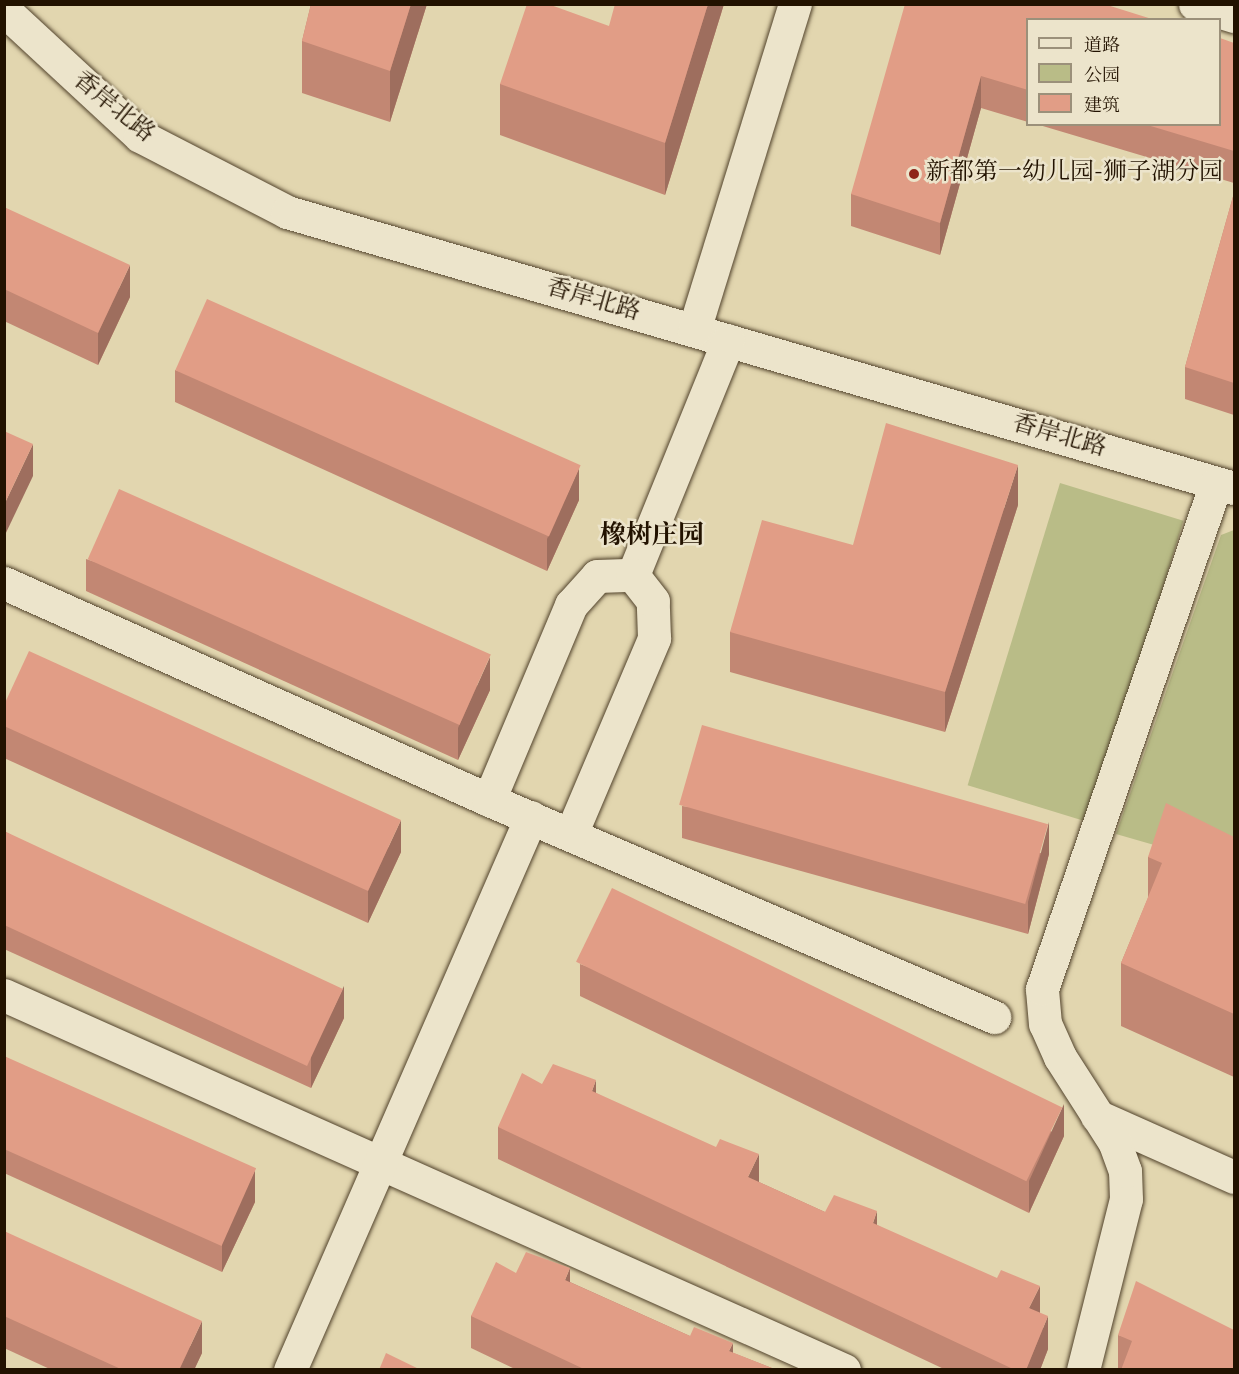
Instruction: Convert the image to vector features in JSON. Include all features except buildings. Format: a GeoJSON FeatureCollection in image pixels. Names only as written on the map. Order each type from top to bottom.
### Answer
{"type":"FeatureCollection","features":[{"type":"Feature","properties":{"kind":"street"},"geometry":{"type":"LineString","coordinates":[[694,330],[795,4]]}},
{"type":"Feature","properties":{"kind":"street"},"geometry":{"type":"LineString","coordinates":[[1195,4],[1234,16]]}},
{"type":"Feature","properties":{"kind":"street","name":"香岸北路"},"geometry":{"type":"LineString","coordinates":[[4,10],[141,136],[287,212],[1225,486]]}},
{"type":"Feature","properties":{"kind":"street"},"geometry":{"type":"LineString","coordinates":[[633,575],[728,341]]}},
{"type":"Feature","properties":{"kind":"street"},"geometry":{"type":"LineString","coordinates":[[1083,1370],[1126,1198],[1125,1171],[1115,1143],[1048,1032],[1042,989],[1225,486]]}},
{"type":"Feature","properties":{"kind":"street"},"geometry":{"type":"LineString","coordinates":[[489,800],[571,605],[597,576],[633,575]]}},
{"type":"Feature","properties":{"kind":"street"},"geometry":{"type":"LineString","coordinates":[[571,834],[654,638],[653,601],[633,575]]}},
{"type":"Feature","properties":{"kind":"street"},"geometry":{"type":"LineString","coordinates":[[4,583],[489,800],[994,1017]]}},
{"type":"Feature","properties":{"kind":"street"},"geometry":{"type":"LineString","coordinates":[[290,1370],[531,817]]}},
{"type":"Feature","properties":{"kind":"street"},"geometry":{"type":"LineString","coordinates":[[4,995],[844,1370]]}},
{"type":"Feature","properties":{"kind":"street"},"geometry":{"type":"LineString","coordinates":[[1097,1116],[1234,1177]]}},
{"type":"Feature","properties":{"kind":"green space"},"geometry":{"type":"Polygon","coordinates":[[[1060,483],[1183,521],[1091,823],[968,785],[1060,483]]]}},
{"type":"Feature","properties":{"kind":"green space"},"geometry":{"type":"Polygon","coordinates":[[[1234,530],[1234,868],[1116,834],[1221,535],[1234,530]]]}},
{"type":"Feature","properties":{"kind":"place","name":"新都第一幼儿园-狮子湖分园"},"geometry":{"type":"Point","coordinates":[914,174]}},
{"type":"Feature","properties":{"kind":"district","name":"橡树庄园"},"geometry":{"type":"Point","coordinates":[652,537]}}]}
